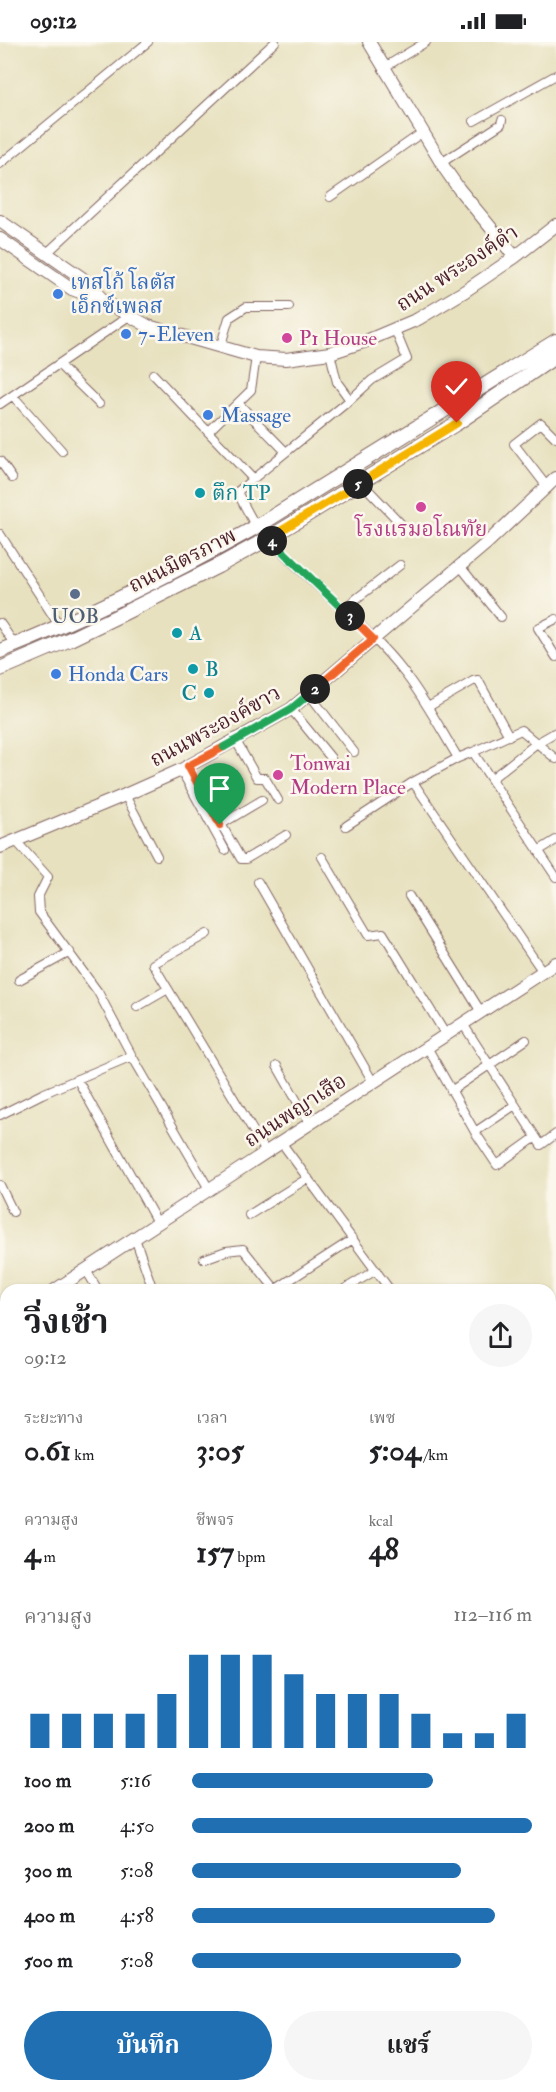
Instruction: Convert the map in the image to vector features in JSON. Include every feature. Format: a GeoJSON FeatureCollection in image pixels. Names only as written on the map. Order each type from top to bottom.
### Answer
{"type":"FeatureCollection","features":[{"type":"Feature","properties":{"kind":"main road"},"geometry":{"type":"LineString","coordinates":[[465,398],[514,357],[556,331]]}},
{"type":"Feature","properties":{"kind":"main road","name":"ถนนมิตรภาพ"},"geometry":{"type":"LineString","coordinates":[[0,651],[210,553],[256,527],[556,341]]}},
{"type":"Feature","properties":{"kind":"main road","name":"ถนนมิตรภาพ"},"geometry":{"type":"LineString","coordinates":[[0,669],[124,613],[269,538],[457,423],[556,356]]}},
{"type":"Feature","properties":{"kind":"main road"},"geometry":{"type":"LineString","coordinates":[[457,423],[556,367]]}},
{"type":"Feature","properties":{"kind":"street"},"geometry":{"type":"LineString","coordinates":[[0,164],[148,42]]}},
{"type":"Feature","properties":{"kind":"street"},"geometry":{"type":"LineString","coordinates":[[47,253],[275,42]]}},
{"type":"Feature","properties":{"kind":"street"},"geometry":{"type":"LineString","coordinates":[[369,42],[441,163],[459,189],[515,257]]}},
{"type":"Feature","properties":{"kind":"street"},"geometry":{"type":"LineString","coordinates":[[385,67],[426,42]]}},
{"type":"Feature","properties":{"kind":"street"},"geometry":{"type":"LineString","coordinates":[[474,121],[556,75]]}},
{"type":"Feature","properties":{"kind":"street"},"geometry":{"type":"LineString","coordinates":[[441,163],[501,124],[502,120]]}},
{"type":"Feature","properties":{"kind":"street"},"geometry":{"type":"LineString","coordinates":[[330,197],[423,132]]}},
{"type":"Feature","properties":{"kind":"street"},"geometry":{"type":"LineString","coordinates":[[0,221],[82,278],[102,300]]}},
{"type":"Feature","properties":{"kind":"street","name":"ถนน พระองค์ดำ"},"geometry":{"type":"LineString","coordinates":[[102,300],[148,326],[256,357],[286,359],[330,353],[395,330],[418,319],[515,257],[556,225]]}},
{"type":"Feature","properties":{"kind":"street"},"geometry":{"type":"LineString","coordinates":[[0,239],[72,289],[102,300]]}},
{"type":"Feature","properties":{"kind":"street"},"geometry":{"type":"LineString","coordinates":[[220,348],[229,318],[246,307],[289,307]]}},
{"type":"Feature","properties":{"kind":"street"},"geometry":{"type":"LineString","coordinates":[[0,404],[129,316]]}},
{"type":"Feature","properties":{"kind":"street"},"geometry":{"type":"LineString","coordinates":[[256,527],[237,492],[372,380],[407,359],[395,330]]}},
{"type":"Feature","properties":{"kind":"street"},"geometry":{"type":"LineString","coordinates":[[330,353],[337,382],[350,400]]}},
{"type":"Feature","properties":{"kind":"street"},"geometry":{"type":"LineString","coordinates":[[208,432],[251,390],[256,357]]}},
{"type":"Feature","properties":{"kind":"street"},"geometry":{"type":"LineString","coordinates":[[59,364],[99,404]]}},
{"type":"Feature","properties":{"kind":"street"},"geometry":{"type":"LineString","coordinates":[[153,374],[253,478]]}},
{"type":"Feature","properties":{"kind":"street"},"geometry":{"type":"LineString","coordinates":[[13,396],[62,451]]}},
{"type":"Feature","properties":{"kind":"street"},"geometry":{"type":"LineString","coordinates":[[238,403],[286,452]]}},
{"type":"Feature","properties":{"kind":"street"},"geometry":{"type":"LineString","coordinates":[[553,483],[514,444],[541,423],[556,438]]}},
{"type":"Feature","properties":{"kind":"street"},"geometry":{"type":"LineString","coordinates":[[0,461],[12,478]]}},
{"type":"Feature","properties":{"kind":"street"},"geometry":{"type":"LineString","coordinates":[[361,482],[406,529]]}},
{"type":"Feature","properties":{"kind":"street","name":"ถนนพระองค์ขาว"},"geometry":{"type":"LineString","coordinates":[[0,847],[184,768],[291,709],[460,566],[553,483]]}},
{"type":"Feature","properties":{"kind":"street"},"geometry":{"type":"LineString","coordinates":[[0,534],[59,625]]}},
{"type":"Feature","properties":{"kind":"street"},"geometry":{"type":"LineString","coordinates":[[269,538],[343,609],[405,674],[428,707],[458,758]]}},
{"type":"Feature","properties":{"kind":"street"},"geometry":{"type":"LineString","coordinates":[[343,609],[400,565]]}},
{"type":"Feature","properties":{"kind":"street"},"geometry":{"type":"LineString","coordinates":[[460,566],[501,617]]}},
{"type":"Feature","properties":{"kind":"street"},"geometry":{"type":"LineString","coordinates":[[556,619],[538,628],[556,657]]}},
{"type":"Feature","properties":{"kind":"street"},"geometry":{"type":"LineString","coordinates":[[0,623],[15,645]]}},
{"type":"Feature","properties":{"kind":"street"},"geometry":{"type":"LineString","coordinates":[[428,707],[478,680],[508,736]]}},
{"type":"Feature","properties":{"kind":"street"},"geometry":{"type":"LineString","coordinates":[[309,694],[354,752]]}},
{"type":"Feature","properties":{"kind":"street"},"geometry":{"type":"LineString","coordinates":[[291,709],[331,758]]}},
{"type":"Feature","properties":{"kind":"street"},"geometry":{"type":"LineString","coordinates":[[346,826],[413,782],[458,758],[521,730],[556,759]]}},
{"type":"Feature","properties":{"kind":"street"},"geometry":{"type":"LineString","coordinates":[[491,779],[537,743],[556,732]]}},
{"type":"Feature","properties":{"kind":"street"},"geometry":{"type":"LineString","coordinates":[[236,741],[257,778],[265,778],[278,800]]}},
{"type":"Feature","properties":{"kind":"street"},"geometry":{"type":"LineString","coordinates":[[473,752],[556,877]]}},
{"type":"Feature","properties":{"kind":"street"},"geometry":{"type":"LineString","coordinates":[[184,768],[243,860],[286,835]]}},
{"type":"Feature","properties":{"kind":"street"},"geometry":{"type":"LineString","coordinates":[[184,768],[225,850]]}},
{"type":"Feature","properties":{"kind":"street"},"geometry":{"type":"LineString","coordinates":[[413,782],[552,969]]}},
{"type":"Feature","properties":{"kind":"street"},"geometry":{"type":"LineString","coordinates":[[125,795],[157,856]]}},
{"type":"Feature","properties":{"kind":"street"},"geometry":{"type":"LineString","coordinates":[[220,825],[262,800]]}},
{"type":"Feature","properties":{"kind":"street"},"geometry":{"type":"LineString","coordinates":[[538,851],[556,840]]}},
{"type":"Feature","properties":{"kind":"street"},"geometry":{"type":"LineString","coordinates":[[16,841],[48,876],[38,897],[39,912],[98,992],[209,1189]]}},
{"type":"Feature","properties":{"kind":"street"},"geometry":{"type":"LineString","coordinates":[[322,857],[368,936],[383,933],[446,1035]]}},
{"type":"Feature","properties":{"kind":"street"},"geometry":{"type":"LineString","coordinates":[[258,882],[373,1082]]}},
{"type":"Feature","properties":{"kind":"street"},"geometry":{"type":"LineString","coordinates":[[409,896],[481,1012]]}},
{"type":"Feature","properties":{"kind":"street"},"geometry":{"type":"LineString","coordinates":[[207,934],[153,964],[266,1152]]}},
{"type":"Feature","properties":{"kind":"street"},"geometry":{"type":"LineString","coordinates":[[19,980],[70,952]]}},
{"type":"Feature","properties":{"kind":"street","name":"ถนนพญาเสือ"},"geometry":{"type":"LineString","coordinates":[[64,1284],[481,1012],[552,969]]}},
{"type":"Feature","properties":{"kind":"street"},"geometry":{"type":"LineString","coordinates":[[137,1007],[168,989]]}},
{"type":"Feature","properties":{"kind":"street"},"geometry":{"type":"LineString","coordinates":[[463,1024],[541,1145],[556,1134]]}},
{"type":"Feature","properties":{"kind":"street"},"geometry":{"type":"LineString","coordinates":[[451,1090],[526,1040]]}},
{"type":"Feature","properties":{"kind":"street"},"geometry":{"type":"LineString","coordinates":[[427,1047],[475,1132],[497,1165],[536,1137]]}},
{"type":"Feature","properties":{"kind":"street"},"geometry":{"type":"LineString","coordinates":[[0,1115],[132,1056]]}},
{"type":"Feature","properties":{"kind":"street"},"geometry":{"type":"LineString","coordinates":[[277,1066],[310,1124]]}},
{"type":"Feature","properties":{"kind":"street"},"geometry":{"type":"LineString","coordinates":[[78,1079],[158,1224]]}},
{"type":"Feature","properties":{"kind":"street"},"geometry":{"type":"LineString","coordinates":[[475,1132],[515,1104]]}},
{"type":"Feature","properties":{"kind":"street"},"geometry":{"type":"LineString","coordinates":[[281,1142],[386,1284]]}},
{"type":"Feature","properties":{"kind":"street"},"geometry":{"type":"LineString","coordinates":[[249,1215],[308,1178]]}},
{"type":"Feature","properties":{"kind":"street"},"geometry":{"type":"LineString","coordinates":[[0,1185],[13,1212]]}},
{"type":"Feature","properties":{"kind":"street"},"geometry":{"type":"LineString","coordinates":[[135,1238],[151,1284]]}},
{"type":"Feature","properties":{"kind":"street"},"geometry":{"type":"LineString","coordinates":[[285,1284],[352,1239]]}},
{"type":"Feature","properties":{"kind":"street"},"geometry":{"type":"LineString","coordinates":[[204,1259],[226,1251],[243,1249],[271,1284]]}},
{"type":"Feature","properties":{"kind":"street"},"geometry":{"type":"LineString","coordinates":[[86,1270],[94,1284]]}},
{"type":"Feature","properties":{"kind":"street"},"geometry":{"type":"LineString","coordinates":[[353,1284],[376,1270]]}},
{"type":"Feature","properties":{"kind":"place","name":"เทสโก้ โลตัส เอ็กซ์เพลส"},"geometry":{"type":"Point","coordinates":[58,294]}},
{"type":"Feature","properties":{"kind":"place","name":"7-Eleven"},"geometry":{"type":"Point","coordinates":[126,334]}},
{"type":"Feature","properties":{"kind":"place","name":"P1 House"},"geometry":{"type":"Point","coordinates":[287,338]}},
{"type":"Feature","properties":{"kind":"place","name":"Massage"},"geometry":{"type":"Point","coordinates":[208,415]}},
{"type":"Feature","properties":{"kind":"place","name":"ตึก TP"},"geometry":{"type":"Point","coordinates":[200,493]}},
{"type":"Feature","properties":{"kind":"place","name":"โรงแรมอโณทัย"},"geometry":{"type":"Point","coordinates":[421,507]}},
{"type":"Feature","properties":{"kind":"place","name":"UOB"},"geometry":{"type":"Point","coordinates":[75,594]}},
{"type":"Feature","properties":{"kind":"place","name":"A"},"geometry":{"type":"Point","coordinates":[177,633]}},
{"type":"Feature","properties":{"kind":"place","name":"B"},"geometry":{"type":"Point","coordinates":[193,669]}},
{"type":"Feature","properties":{"kind":"place","name":"Honda Cars"},"geometry":{"type":"Point","coordinates":[56,674]}},
{"type":"Feature","properties":{"kind":"place","name":"C"},"geometry":{"type":"Point","coordinates":[209,693]}},
{"type":"Feature","properties":{"kind":"place","name":"Tonwai Modern Place"},"geometry":{"type":"Point","coordinates":[278,775]}},
{"type":"Feature","properties":{"kind":"route"},"geometry":{"type":"LineString","coordinates":[[220,825],[188,766],[291,709],[373,639],[269,538],[457,423]]}}]}
